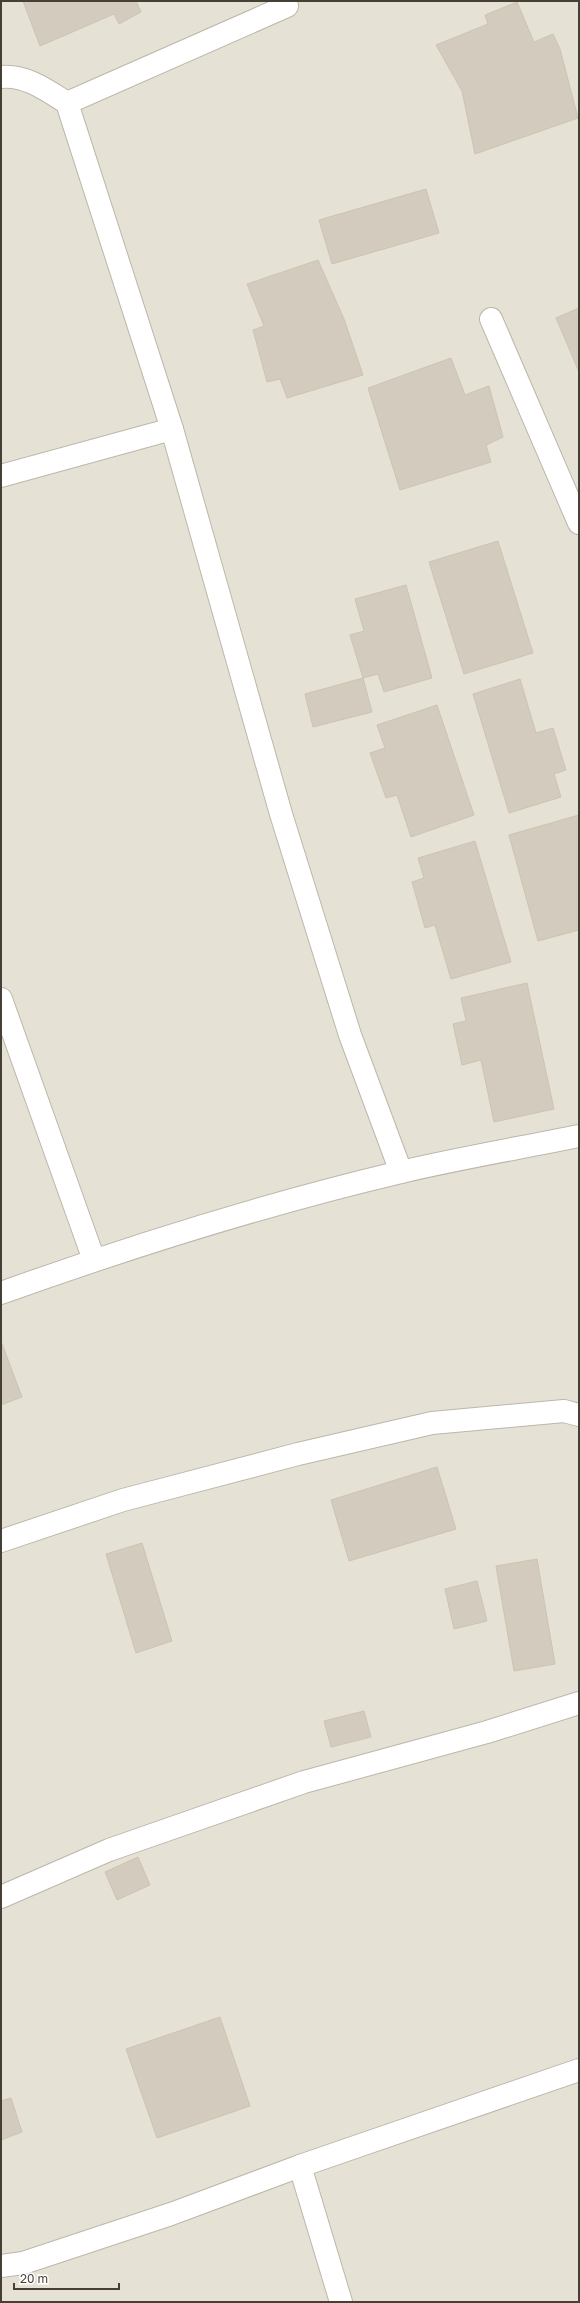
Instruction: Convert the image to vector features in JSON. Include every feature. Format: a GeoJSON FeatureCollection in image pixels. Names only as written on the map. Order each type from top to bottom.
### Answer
{"type":"FeatureCollection","features":[{"type":"Feature","properties":{"kind":"street"},"geometry":{"type":"LineString","coordinates":[[66,103],[287,6]]}},
{"type":"Feature","properties":{"kind":"street"},"geometry":{"type":"LineString","coordinates":[[1,77],[14,78],[42,87],[66,103],[172,429],[286,828],[350,1035],[401,1172]]}},
{"type":"Feature","properties":{"kind":"street"},"geometry":{"type":"LineString","coordinates":[[491,319],[579,523]]}},
{"type":"Feature","properties":{"kind":"street"},"geometry":{"type":"LineString","coordinates":[[1,476],[172,429]]}},
{"type":"Feature","properties":{"kind":"street"},"geometry":{"type":"LineString","coordinates":[[1,999],[94,1260]]}},
{"type":"Feature","properties":{"kind":"street"},"geometry":{"type":"LineString","coordinates":[[1,1293],[94,1260],[256,1211],[401,1172],[579,1136]]}},
{"type":"Feature","properties":{"kind":"street"},"geometry":{"type":"LineString","coordinates":[[1,1541],[123,1500],[298,1454],[432,1423],[564,1411],[579,1415]]}},
{"type":"Feature","properties":{"kind":"street"},"geometry":{"type":"LineString","coordinates":[[1,1897],[109,1850],[304,1782],[487,1732],[579,1703]]}},
{"type":"Feature","properties":{"kind":"street"},"geometry":{"type":"LineString","coordinates":[[1,2266],[23,2263],[156,2218],[300,2166],[579,2070]]}},
{"type":"Feature","properties":{"kind":"street"},"geometry":{"type":"LineString","coordinates":[[300,2166],[341,2302]]}},
{"type":"Feature","properties":{"kind":"shaded area"},"geometry":{"type":"Polygon","coordinates":[[[1,1],[579,1],[579,2302],[1,2302],[1,1]]]}},
{"type":"Feature","properties":{"kind":"building"},"geometry":{"type":"Polygon","coordinates":[[[23,1],[136,1],[141,12],[119,24],[114,14],[40,46],[23,1]]]}},
{"type":"Feature","properties":{"kind":"building"},"geometry":{"type":"Polygon","coordinates":[[[517,2],[534,42],[553,34],[560,49],[578,118],[475,154],[462,91],[436,45],[488,24],[485,15],[517,2]]]}},
{"type":"Feature","properties":{"kind":"building"},"geometry":{"type":"Polygon","coordinates":[[[426,189],[439,233],[332,264],[319,220],[426,189]]]}},
{"type":"Feature","properties":{"kind":"building"},"geometry":{"type":"Polygon","coordinates":[[[318,260],[344,319],[363,375],[287,398],[280,379],[267,382],[253,330],[264,326],[247,284],[318,260]]]}},
{"type":"Feature","properties":{"kind":"building"},"geometry":{"type":"Polygon","coordinates":[[[579,308],[579,372],[556,318],[579,308]]]}},
{"type":"Feature","properties":{"kind":"building"},"geometry":{"type":"Polygon","coordinates":[[[451,358],[465,395],[489,386],[503,437],[486,445],[491,462],[400,490],[368,388],[451,358]]]}},
{"type":"Feature","properties":{"kind":"building"},"geometry":{"type":"Polygon","coordinates":[[[498,541],[533,653],[464,674],[429,562],[498,541]]]}},
{"type":"Feature","properties":{"kind":"building"},"geometry":{"type":"Polygon","coordinates":[[[406,585],[432,678],[384,692],[378,674],[363,678],[350,635],[364,631],[355,599],[406,585]]]}},
{"type":"Feature","properties":{"kind":"building"},"geometry":{"type":"Polygon","coordinates":[[[363,678],[372,712],[313,727],[305,694],[363,678]]]}},
{"type":"Feature","properties":{"kind":"building"},"geometry":{"type":"Polygon","coordinates":[[[520,679],[536,733],[553,728],[566,770],[554,774],[561,797],[509,813],[473,694],[520,679]]]}},
{"type":"Feature","properties":{"kind":"building"},"geometry":{"type":"Polygon","coordinates":[[[437,705],[474,815],[411,837],[397,795],[386,798],[370,753],[385,748],[377,725],[437,705]]]}},
{"type":"Feature","properties":{"kind":"building"},"geometry":{"type":"Polygon","coordinates":[[[579,815],[579,930],[538,941],[509,835],[579,815]]]}},
{"type":"Feature","properties":{"kind":"building"},"geometry":{"type":"Polygon","coordinates":[[[475,841],[511,962],[451,979],[435,925],[425,928],[412,882],[424,878],[418,858],[475,841]]]}},
{"type":"Feature","properties":{"kind":"building"},"geometry":{"type":"Polygon","coordinates":[[[527,983],[554,1109],[494,1122],[481,1060],[462,1065],[453,1024],[466,1021],[461,998],[527,983]]]}},
{"type":"Feature","properties":{"kind":"building"},"geometry":{"type":"Polygon","coordinates":[[[1,1341],[22,1397],[1,1405],[1,1341]]]}},
{"type":"Feature","properties":{"kind":"building"},"geometry":{"type":"Polygon","coordinates":[[[437,1467],[456,1529],[349,1561],[331,1500],[437,1467]]]}},
{"type":"Feature","properties":{"kind":"building"},"geometry":{"type":"Polygon","coordinates":[[[142,1543],[172,1641],[136,1653],[106,1554],[142,1543]]]}},
{"type":"Feature","properties":{"kind":"building"},"geometry":{"type":"Polygon","coordinates":[[[537,1559],[555,1664],[514,1671],[496,1566],[537,1559]]]}},
{"type":"Feature","properties":{"kind":"building"},"geometry":{"type":"Polygon","coordinates":[[[477,1581],[487,1621],[454,1629],[445,1589],[477,1581]]]}},
{"type":"Feature","properties":{"kind":"building"},"geometry":{"type":"Polygon","coordinates":[[[364,1711],[371,1737],[331,1747],[324,1721],[364,1711]]]}},
{"type":"Feature","properties":{"kind":"building"},"geometry":{"type":"Polygon","coordinates":[[[138,1857],[150,1885],[117,1900],[105,1872],[138,1857]]]}},
{"type":"Feature","properties":{"kind":"building"},"geometry":{"type":"Polygon","coordinates":[[[220,2017],[250,2106],[157,2138],[126,2049],[220,2017]]]}},
{"type":"Feature","properties":{"kind":"building"},"geometry":{"type":"Polygon","coordinates":[[[11,2098],[22,2132],[1,2140],[1,2101],[11,2098]]]}}]}
